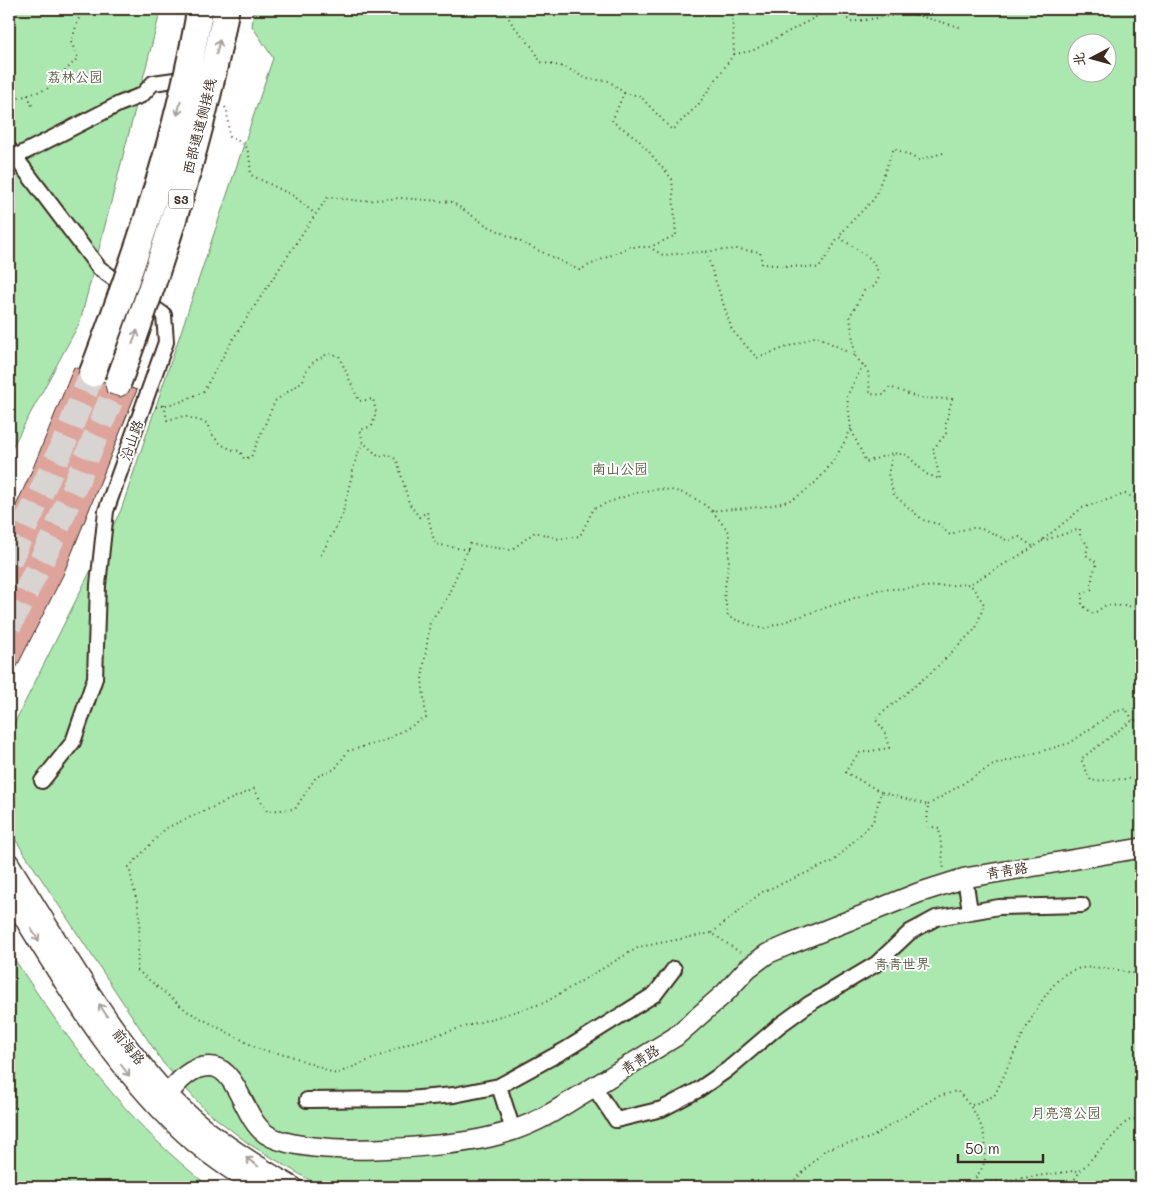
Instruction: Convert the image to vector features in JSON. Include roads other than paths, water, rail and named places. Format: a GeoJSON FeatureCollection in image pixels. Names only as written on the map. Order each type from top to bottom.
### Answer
{"type":"FeatureCollection","features":[{"type":"Feature","properties":{"kind":"highway","name":"西部通道侧接线"},"geometry":{"type":"LineString","coordinates":[[92,374],[123,293],[154,199],[178,112],[200,9]]}},
{"type":"Feature","properties":{"kind":"highway","name":"西部通道侧接线"},"geometry":{"type":"LineString","coordinates":[[118,383],[154,285],[182,197],[226,9]]}},
{"type":"Feature","properties":{"kind":"street"},"geometry":{"type":"LineString","coordinates":[[12,153],[142,95],[153,83],[197,76]]}},
{"type":"Feature","properties":{"kind":"street","name":"沿山路"},"geometry":{"type":"LineString","coordinates":[[12,153],[99,268],[164,315],[166,342],[106,511],[98,584],[95,678],[73,742],[42,781]]}},
{"type":"Feature","properties":{"kind":"street","name":"青青路"},"geometry":{"type":"LineString","coordinates":[[163,1100],[188,1073],[198,1068],[214,1067],[229,1076],[251,1118],[265,1133],[285,1142],[309,1146],[365,1149],[445,1145],[477,1140],[536,1122],[675,1037],[725,993],[747,969],[788,944],[965,878],[1141,848]]}},
{"type":"Feature","properties":{"kind":"street","name":"前海路"},"geometry":{"type":"LineString","coordinates":[[9,863],[110,1022],[194,1142],[231,1170],[260,1187]]}},
{"type":"Feature","properties":{"kind":"street"},"geometry":{"type":"LineString","coordinates":[[965,878],[970,911]]}},
{"type":"Feature","properties":{"kind":"street","name":"前海路"},"geometry":{"type":"LineString","coordinates":[[9,894],[80,1008],[134,1081],[294,1187]]}},
{"type":"Feature","properties":{"kind":"street"},"geometry":{"type":"LineString","coordinates":[[594,1087],[616,1120],[642,1115],[680,1101],[726,1070],[780,1025],[809,1004],[876,964],[910,932],[936,918],[970,911],[999,908],[1082,905]]}},
{"type":"Feature","properties":{"kind":"street"},"geometry":{"type":"LineString","coordinates":[[307,1100],[408,1099],[454,1095],[499,1086],[566,1050],[655,994],[674,969]]}},
{"type":"Feature","properties":{"kind":"street"},"geometry":{"type":"LineString","coordinates":[[499,1086],[513,1130]]}},
{"type":"Feature","properties":{"kind":"tunnel"},"geometry":{"type":"LineString","coordinates":[[9,561],[64,443],[92,374]]}},
{"type":"Feature","properties":{"kind":"tunnel"},"geometry":{"type":"LineString","coordinates":[[9,626],[55,533],[118,383]]}},
{"type":"Feature","properties":{"kind":"park label","name":"荔林公园"},"geometry":{"type":"Point","coordinates":[75,76]}},
{"type":"Feature","properties":{"kind":"park label","name":"南山公园"},"geometry":{"type":"Point","coordinates":[620,468]}},
{"type":"Feature","properties":{"kind":"park label","name":"青青世界"},"geometry":{"type":"Point","coordinates":[902,963]}},
{"type":"Feature","properties":{"kind":"park label","name":"月亮湾公园"},"geometry":{"type":"Point","coordinates":[1066,1112]}}]}
